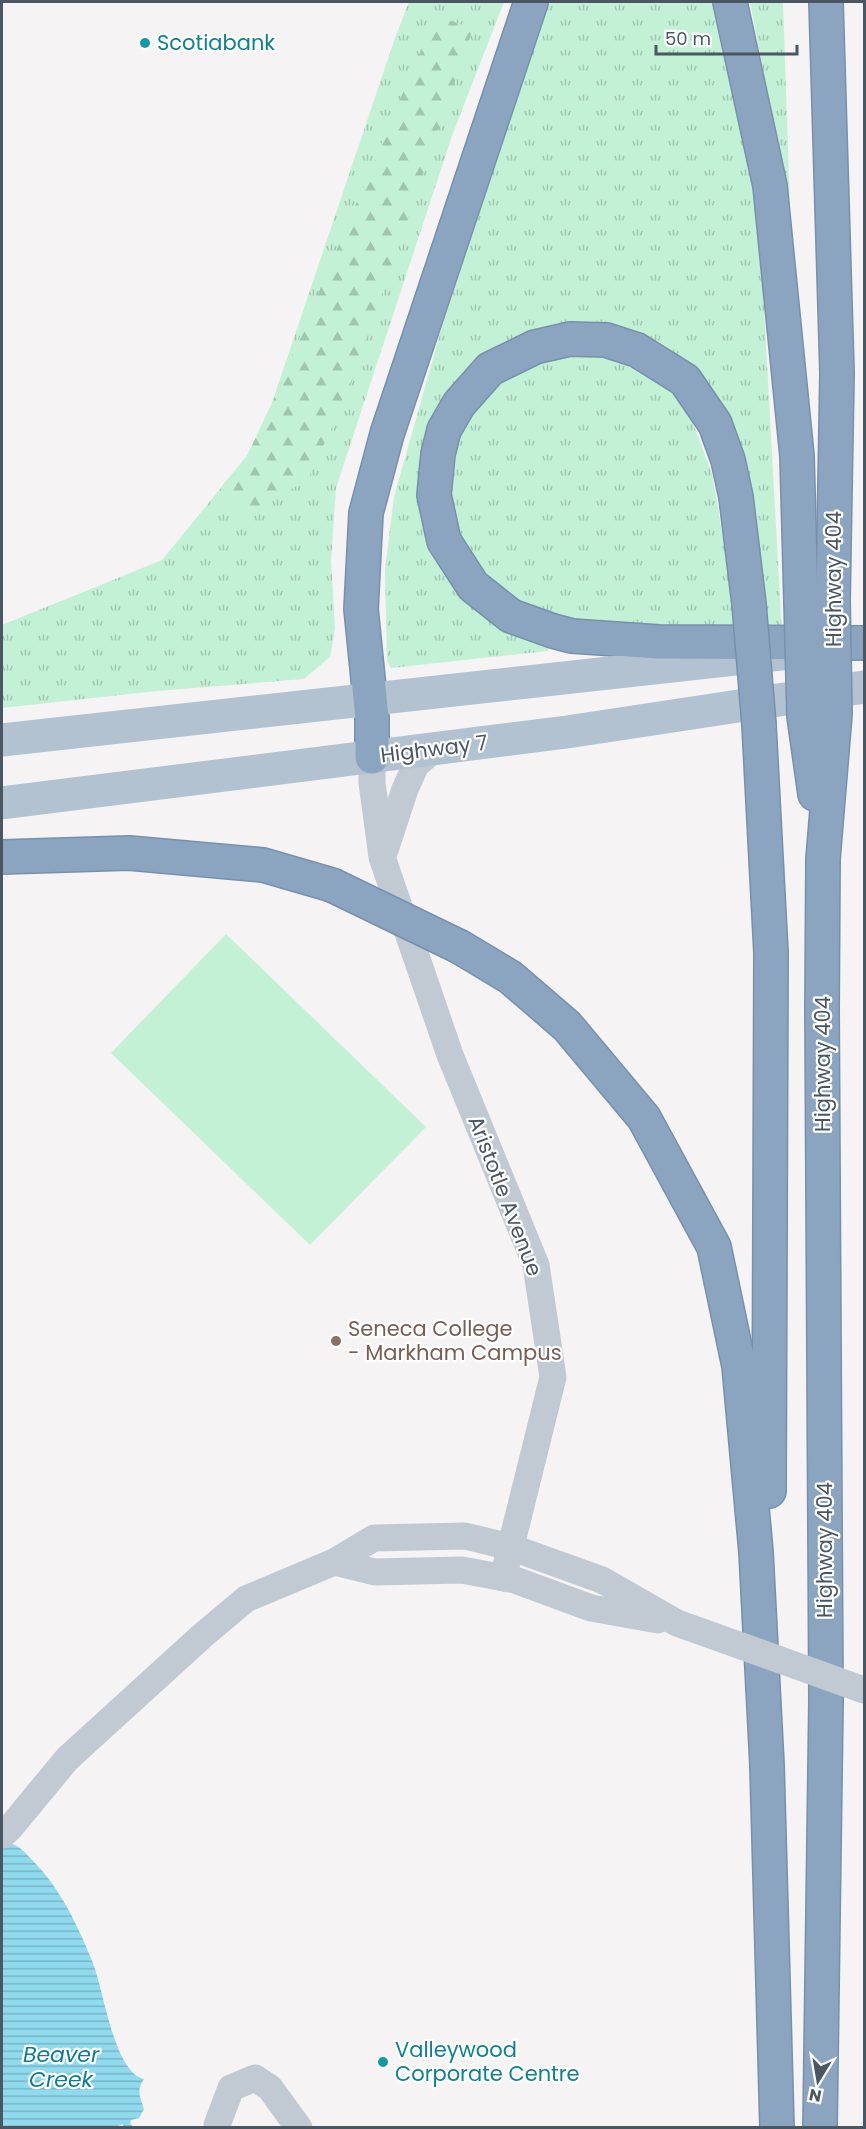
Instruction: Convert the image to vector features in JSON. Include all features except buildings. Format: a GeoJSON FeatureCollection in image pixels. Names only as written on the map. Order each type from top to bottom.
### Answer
{"type":"FeatureCollection","features":[{"type":"Feature","properties":{"kind":"highway"},"geometry":{"type":"LineString","coordinates":[[372,757],[372,718],[361,609],[366,513],[387,434],[531,2]]}},
{"type":"Feature","properties":{"kind":"highway"},"geometry":{"type":"LineString","coordinates":[[730,2],[770,186],[797,456],[801,601],[819,715]]}},
{"type":"Feature","properties":{"kind":"highway","name":"Highway 404"},"geometry":{"type":"LineString","coordinates":[[820,2127],[826,1700],[823,860],[819,715],[833,600],[837,373],[826,2]]}},
{"type":"Feature","properties":{"kind":"highway"},"geometry":{"type":"LineString","coordinates":[[767,1765],[771,952],[759,725],[750,604],[736,497],[728,460],[715,424],[685,380],[637,350],[606,340],[570,339],[535,347],[490,369],[459,404],[444,430],[438,454],[434,495],[444,541],[473,586],[511,616],[572,636],[659,642],[864,644]]}},
{"type":"Feature","properties":{"kind":"highway"},"geometry":{"type":"LineString","coordinates":[[2,857],[129,853],[263,865],[333,885],[460,947],[510,977],[567,1026],[644,1118],[714,1247],[739,1366],[756,1552],[767,1765],[777,2127]]}},
{"type":"Feature","properties":{"kind":"main road"},"geometry":{"type":"LineString","coordinates":[[2,740],[864,644]]}},
{"type":"Feature","properties":{"kind":"main road","name":"Highway 7"},"geometry":{"type":"LineString","coordinates":[[2,803],[567,732],[864,687]]}},
{"type":"Feature","properties":{"kind":"street"},"geometry":{"type":"LineString","coordinates":[[382,857],[416,765],[434,749]]}},
{"type":"Feature","properties":{"kind":"street","name":"Aristotle Avenue"},"geometry":{"type":"LineString","coordinates":[[372,757],[372,783],[382,857],[450,1055],[536,1265],[553,1377],[503,1578]]}},
{"type":"Feature","properties":{"kind":"street"},"geometry":{"type":"LineString","coordinates":[[2,1834],[10,1828],[67,1759],[246,1599],[334,1562],[374,1538],[465,1536],[510,1547],[602,1580],[676,1623]]}},
{"type":"Feature","properties":{"kind":"street"},"geometry":{"type":"LineString","coordinates":[[334,1562],[375,1572],[462,1570],[515,1580],[591,1608],[676,1623],[864,1690]]}},
{"type":"Feature","properties":{"kind":"street"},"geometry":{"type":"LineString","coordinates":[[215,2127],[231,2088],[255,2078],[270,2088],[299,2127]]}},
{"type":"Feature","properties":{"kind":"green space"},"geometry":{"type":"Polygon","coordinates":[[[409,2],[504,2],[453,133],[336,488],[331,561],[335,628],[330,657],[304,679],[157,691],[2,708],[2,625],[162,560],[247,456],[272,403],[409,2]]]}},
{"type":"Feature","properties":{"kind":"green space"},"geometry":{"type":"Polygon","coordinates":[[[548,2],[712,2],[743,126],[760,236],[782,635],[761,637],[731,433],[617,333],[465,380],[435,547],[550,640],[548,651],[391,668],[387,661],[385,570],[394,497],[442,327],[548,2]]]}},
{"type":"Feature","properties":{"kind":"green space"},"geometry":{"type":"Polygon","coordinates":[[[750,2],[783,2],[790,209],[750,2]]]}},
{"type":"Feature","properties":{"kind":"green space"},"geometry":{"type":"Polygon","coordinates":[[[449,20],[473,29],[349,390],[308,479],[244,517],[221,487],[247,456],[272,403],[426,38],[449,20]]]}},
{"type":"Feature","properties":{"kind":"green space"},"geometry":{"type":"Polygon","coordinates":[[[570,354],[604,354],[642,366],[685,402],[712,474],[732,590],[736,633],[565,621],[518,606],[490,585],[462,550],[446,481],[452,453],[473,406],[502,378],[528,362],[570,354]]]}},
{"type":"Feature","properties":{"kind":"green space"},"geometry":{"type":"Polygon","coordinates":[[[226,934],[426,1127],[310,1245],[111,1053],[226,934]]]}},
{"type":"Feature","properties":{"kind":"water","name":"Beaver Creek"},"geometry":{"type":"Polygon","coordinates":[[[2,1841],[20,1848],[44,1874],[61,1897],[81,1935],[92,1961],[117,2046],[133,2073],[144,2079],[139,2090],[144,2109],[139,2118],[131,2120],[133,2127],[124,2127],[122,2124],[115,2128],[2,2128],[2,1841]]]}},
{"type":"Feature","properties":{"kind":"place","name":"Scotiabank"},"geometry":{"type":"Point","coordinates":[145,43]}},
{"type":"Feature","properties":{"kind":"place","name":"Seneca College - Markham Campus"},"geometry":{"type":"Point","coordinates":[336,1341]}},
{"type":"Feature","properties":{"kind":"place","name":"Valleywood Corporate Centre"},"geometry":{"type":"Point","coordinates":[383,2062]}}]}
